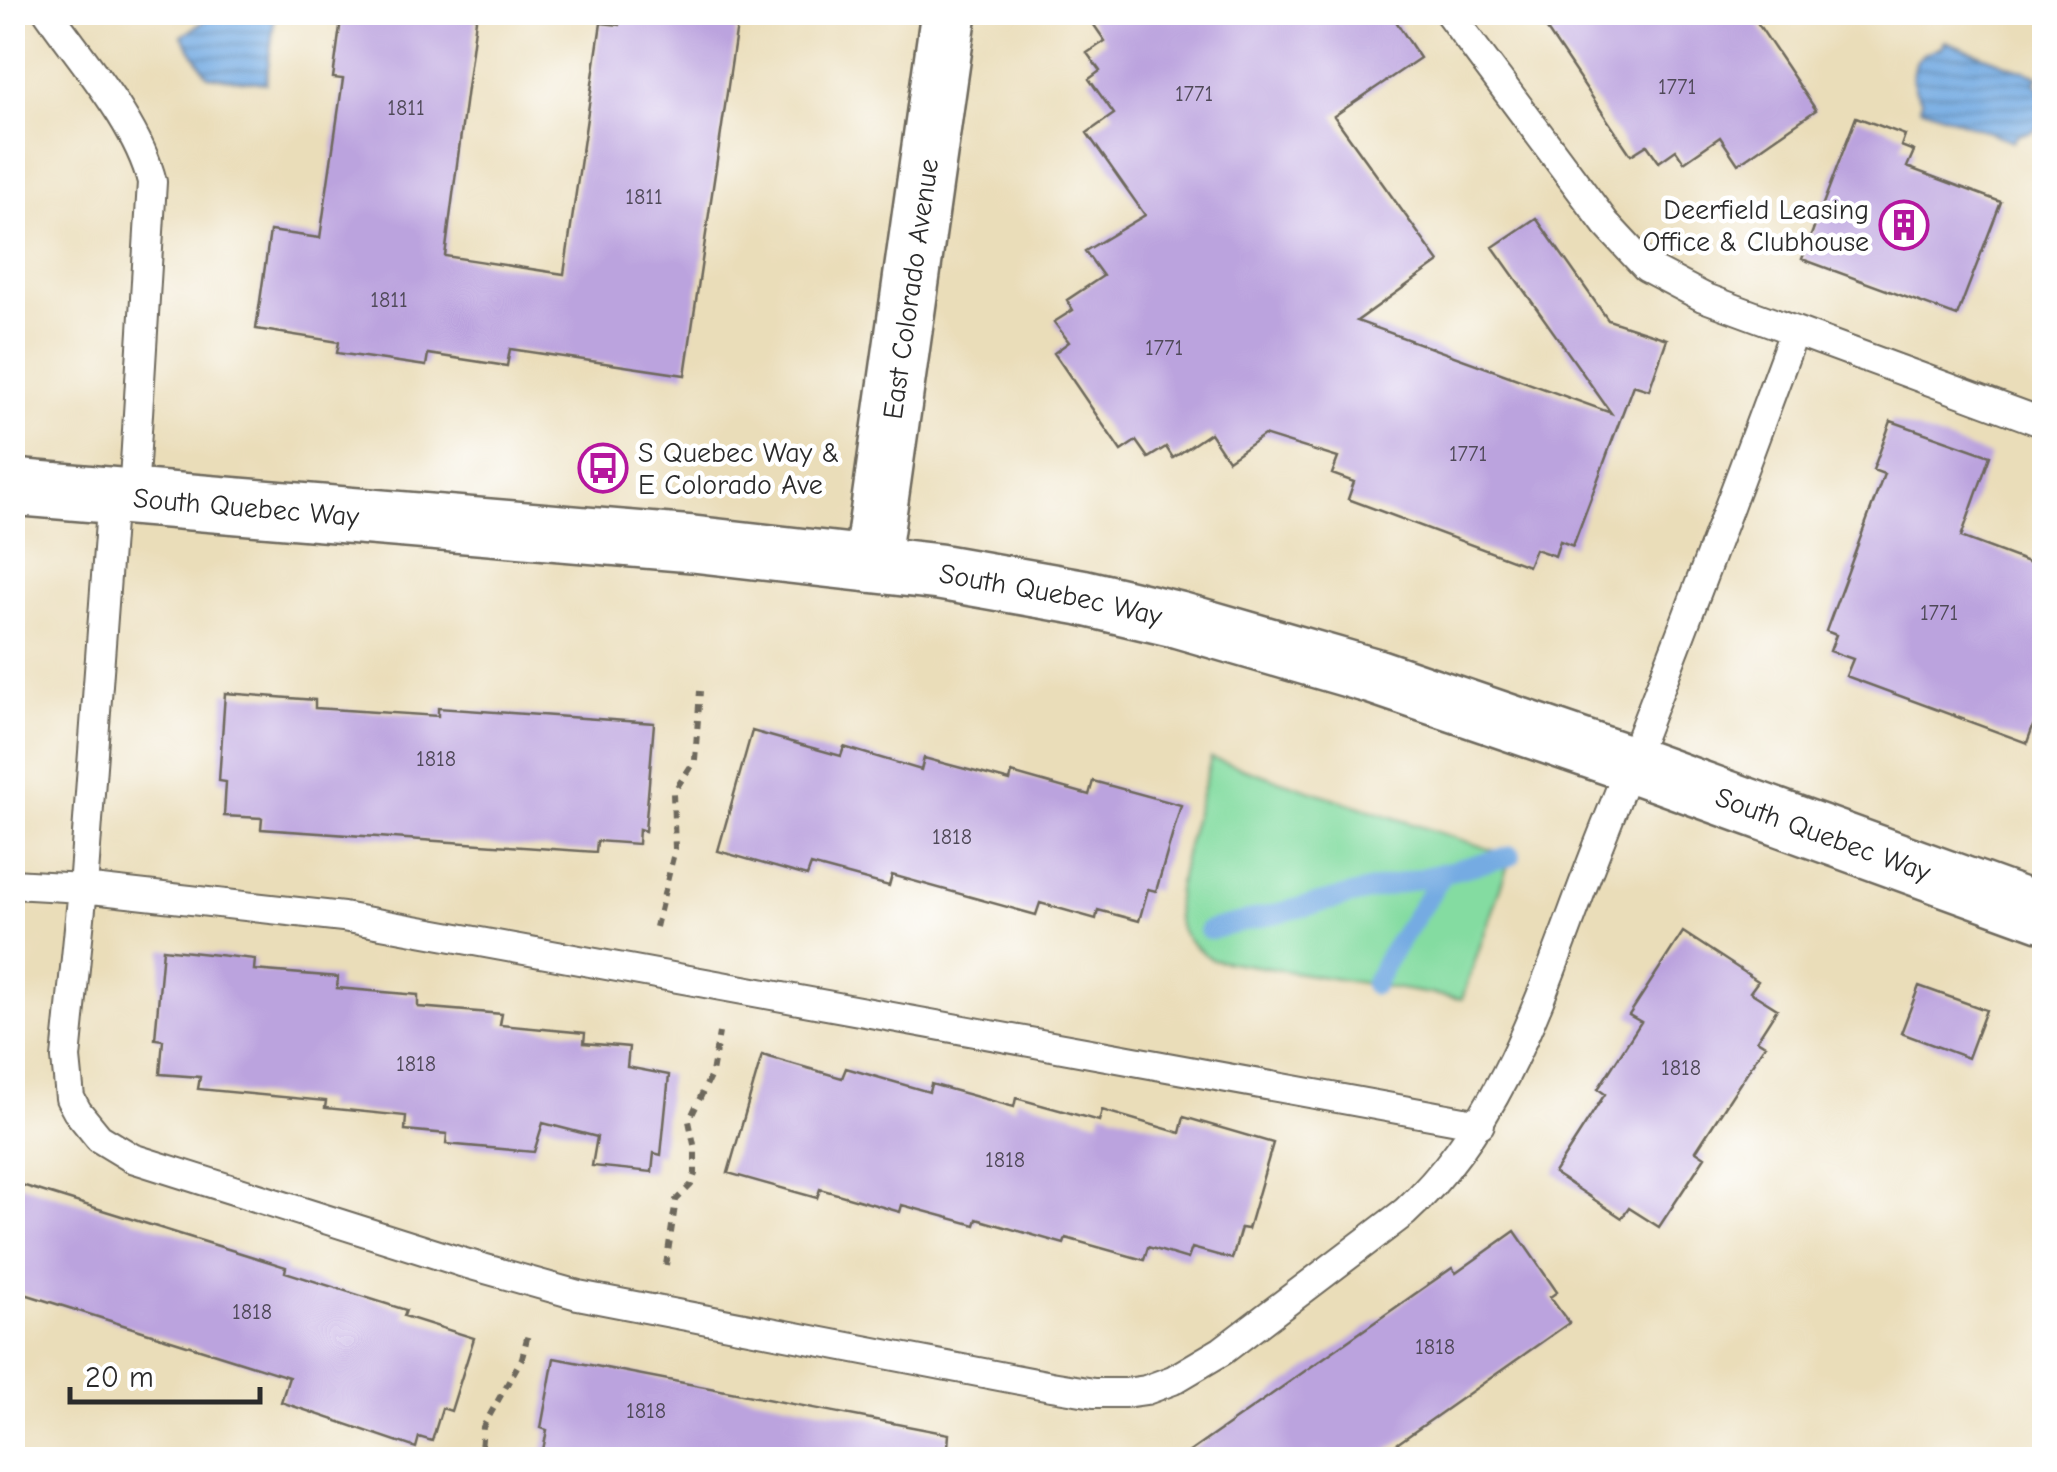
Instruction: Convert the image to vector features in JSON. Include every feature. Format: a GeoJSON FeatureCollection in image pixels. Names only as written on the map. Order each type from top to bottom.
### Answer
{"type":"FeatureCollection","features":[{"type":"Feature","properties":{"kind":"street","name":"East Colorado Avenue"},"geometry":{"type":"LineString","coordinates":[[871,564],[949,12]]}},
{"type":"Feature","properties":{"kind":"street","name":"South Quebec Way"},"geometry":{"type":"LineString","coordinates":[[12,488],[674,542],[1001,582],[1179,620],[1373,676],[1631,764],[2044,914]]}},
{"type":"Feature","properties":{"kind":"lane"},"geometry":{"type":"LineString","coordinates":[[48,12],[122,120],[146,162],[152,182],[66,1058],[67,1079],[77,1111],[99,1138],[132,1158],[540,1285],[1065,1389],[1094,1393],[1146,1390],[1174,1380],[1222,1351],[1405,1212],[1435,1184],[1480,1124],[1541,995],[1794,332]]}},
{"type":"Feature","properties":{"kind":"lane"},"geometry":{"type":"LineString","coordinates":[[1448,12],[1519,111],[1638,259],[1686,290],[2044,422]]}},
{"type":"Feature","properties":{"kind":"lane"},"geometry":{"type":"LineString","coordinates":[[12,884],[343,917],[1480,1124]]}},
{"type":"Feature","properties":{"kind":"path"},"geometry":{"type":"LineString","coordinates":[[646,972],[675,849],[673,793],[694,760],[700,691]]}},
{"type":"Feature","properties":{"kind":"path"},"geometry":{"type":"LineString","coordinates":[[660,1311],[676,1200],[692,1185],[694,1174],[695,1149],[689,1121],[712,1073],[728,987]]}},
{"type":"Feature","properties":{"kind":"path"},"geometry":{"type":"LineString","coordinates":[[475,1460],[481,1450],[483,1427],[522,1358],[540,1285]]}},
{"type":"Feature","properties":{"kind":"green space"},"geometry":{"type":"Polygon","coordinates":[[[1211,758],[1511,856],[1462,999],[1211,959],[1190,941],[1177,918],[1179,884],[1211,758]]]}},
{"type":"Feature","properties":{"kind":"water"},"geometry":{"type":"Polygon","coordinates":[[[217,13],[275,13],[266,83],[208,76],[182,36],[217,13]]]}},
{"type":"Feature","properties":{"kind":"water"},"geometry":{"type":"Polygon","coordinates":[[[1945,41],[2038,76],[2035,83],[2044,94],[2043,123],[2031,132],[2016,135],[2013,141],[1920,107],[1922,100],[1913,83],[1914,67],[1924,54],[1942,48],[1945,41]]]}},
{"type":"Feature","properties":{"kind":"building"},"geometry":{"type":"Polygon","coordinates":[[[342,12],[477,12],[445,256],[564,274],[601,23],[619,25],[621,12],[739,12],[685,375],[510,349],[507,366],[428,354],[426,366],[337,353],[339,342],[256,329],[270,231],[320,238],[343,79],[333,78],[342,12]]]}},
{"type":"Feature","properties":{"kind":"building"},"geometry":{"type":"Polygon","coordinates":[[[1085,12],[1390,12],[1420,58],[1334,116],[1439,262],[1357,321],[1611,413],[1493,247],[1536,218],[1608,320],[1667,339],[1649,390],[1633,385],[1573,546],[1560,541],[1555,556],[1535,549],[1528,566],[1348,499],[1354,482],[1332,474],[1338,458],[1264,435],[1228,460],[1210,433],[1173,458],[1166,447],[1148,458],[1136,441],[1121,451],[1054,353],[1069,342],[1054,322],[1073,310],[1067,300],[1103,276],[1085,251],[1145,215],[1087,133],[1114,114],[1089,79],[1100,71],[1087,53],[1105,41],[1085,12]]]}},
{"type":"Feature","properties":{"kind":"building"},"geometry":{"type":"Polygon","coordinates":[[[1535,12],[1750,12],[1816,110],[1738,164],[1720,137],[1684,162],[1676,150],[1659,162],[1647,145],[1631,155],[1535,12]]]}},
{"type":"Feature","properties":{"kind":"building","name":"Deerfield Leasing Office & Clubhouse"},"geometry":{"type":"Polygon","coordinates":[[[1856,117],[1905,135],[1901,146],[1914,151],[1907,167],[2001,202],[1957,316],[1802,259],[1856,117]]]}},
{"type":"Feature","properties":{"kind":"building"},"geometry":{"type":"Polygon","coordinates":[[[1891,421],[1990,456],[1961,537],[2044,568],[2044,730],[2033,726],[2027,743],[1846,676],[1853,659],[1830,651],[1836,635],[1826,631],[1884,474],[1873,470],[1891,421]]]}},
{"type":"Feature","properties":{"kind":"building"},"geometry":{"type":"Polygon","coordinates":[[[225,693],[315,700],[315,708],[438,716],[438,708],[654,723],[645,831],[639,829],[638,844],[597,841],[596,852],[261,829],[262,818],[224,816],[226,782],[219,781],[225,693]]]}},
{"type":"Feature","properties":{"kind":"building"},"geometry":{"type":"Polygon","coordinates":[[[752,731],[841,756],[844,747],[921,770],[924,758],[1010,781],[1012,773],[1089,795],[1093,781],[1181,805],[1156,891],[1148,889],[1139,921],[1098,910],[1096,919],[1040,903],[1036,915],[892,875],[889,886],[811,865],[807,876],[718,851],[752,731]]]}},
{"type":"Feature","properties":{"kind":"building"},"geometry":{"type":"Polygon","coordinates":[[[1683,932],[1758,981],[1750,992],[1777,1009],[1757,1040],[1765,1045],[1696,1151],[1705,1157],[1659,1227],[1629,1208],[1622,1218],[1554,1173],[1605,1094],[1598,1089],[1641,1022],[1629,1015],[1683,932]]]}},
{"type":"Feature","properties":{"kind":"building"},"geometry":{"type":"Polygon","coordinates":[[[163,949],[255,959],[254,970],[338,977],[337,988],[418,995],[418,1007],[502,1014],[500,1025],[585,1033],[584,1043],[629,1047],[627,1067],[669,1075],[661,1155],[654,1153],[652,1172],[592,1166],[597,1137],[543,1123],[534,1152],[446,1144],[447,1134],[405,1130],[406,1116],[325,1108],[326,1101],[198,1089],[200,1077],[160,1074],[163,1040],[155,1039],[163,949]]]}},
{"type":"Feature","properties":{"kind":"building"},"geometry":{"type":"Polygon","coordinates":[[[1919,986],[1986,1010],[1968,1058],[1901,1033],[1919,986]]]}},
{"type":"Feature","properties":{"kind":"building"},"geometry":{"type":"Polygon","coordinates":[[[762,1055],[842,1078],[846,1068],[929,1092],[931,1084],[1014,1107],[1016,1098],[1099,1121],[1102,1110],[1180,1133],[1184,1117],[1273,1143],[1248,1229],[1241,1228],[1232,1259],[1192,1248],[1188,1259],[1148,1247],[1144,1260],[1066,1238],[1064,1244],[977,1219],[975,1225],[902,1205],[900,1212],[820,1189],[817,1198],[728,1173],[762,1055]]]}},
{"type":"Feature","properties":{"kind":"building"},"geometry":{"type":"Polygon","coordinates":[[[12,1182],[286,1267],[285,1272],[406,1310],[404,1316],[474,1338],[451,1411],[442,1408],[432,1441],[419,1437],[416,1448],[281,1402],[289,1377],[12,1290],[12,1182]]]}},
{"type":"Feature","properties":{"kind":"building"},"geometry":{"type":"Polygon","coordinates":[[[1515,1231],[1557,1292],[1550,1297],[1569,1323],[1374,1460],[1178,1460],[1452,1268],[1456,1273],[1515,1231]]]}},
{"type":"Feature","properties":{"kind":"building"},"geometry":{"type":"Polygon","coordinates":[[[554,1358],[949,1434],[947,1460],[541,1460],[547,1430],[541,1428],[554,1358]]]}},
{"type":"Feature","properties":{"kind":"waterway"},"geometry":{"type":"LineString","coordinates":[[1209,930],[1511,856]]}},
{"type":"Feature","properties":{"kind":"waterway"},"geometry":{"type":"LineString","coordinates":[[1374,985],[1444,873]]}},
{"type":"Feature","properties":{"kind":"place","name":"Deerfield Leasing Office & Clubhouse"},"geometry":{"type":"Point","coordinates":[1904,225]}},
{"type":"Feature","properties":{"kind":"place","name":"S Quebec Way & E Colorado Ave"},"geometry":{"type":"Point","coordinates":[603,468]}}]}
